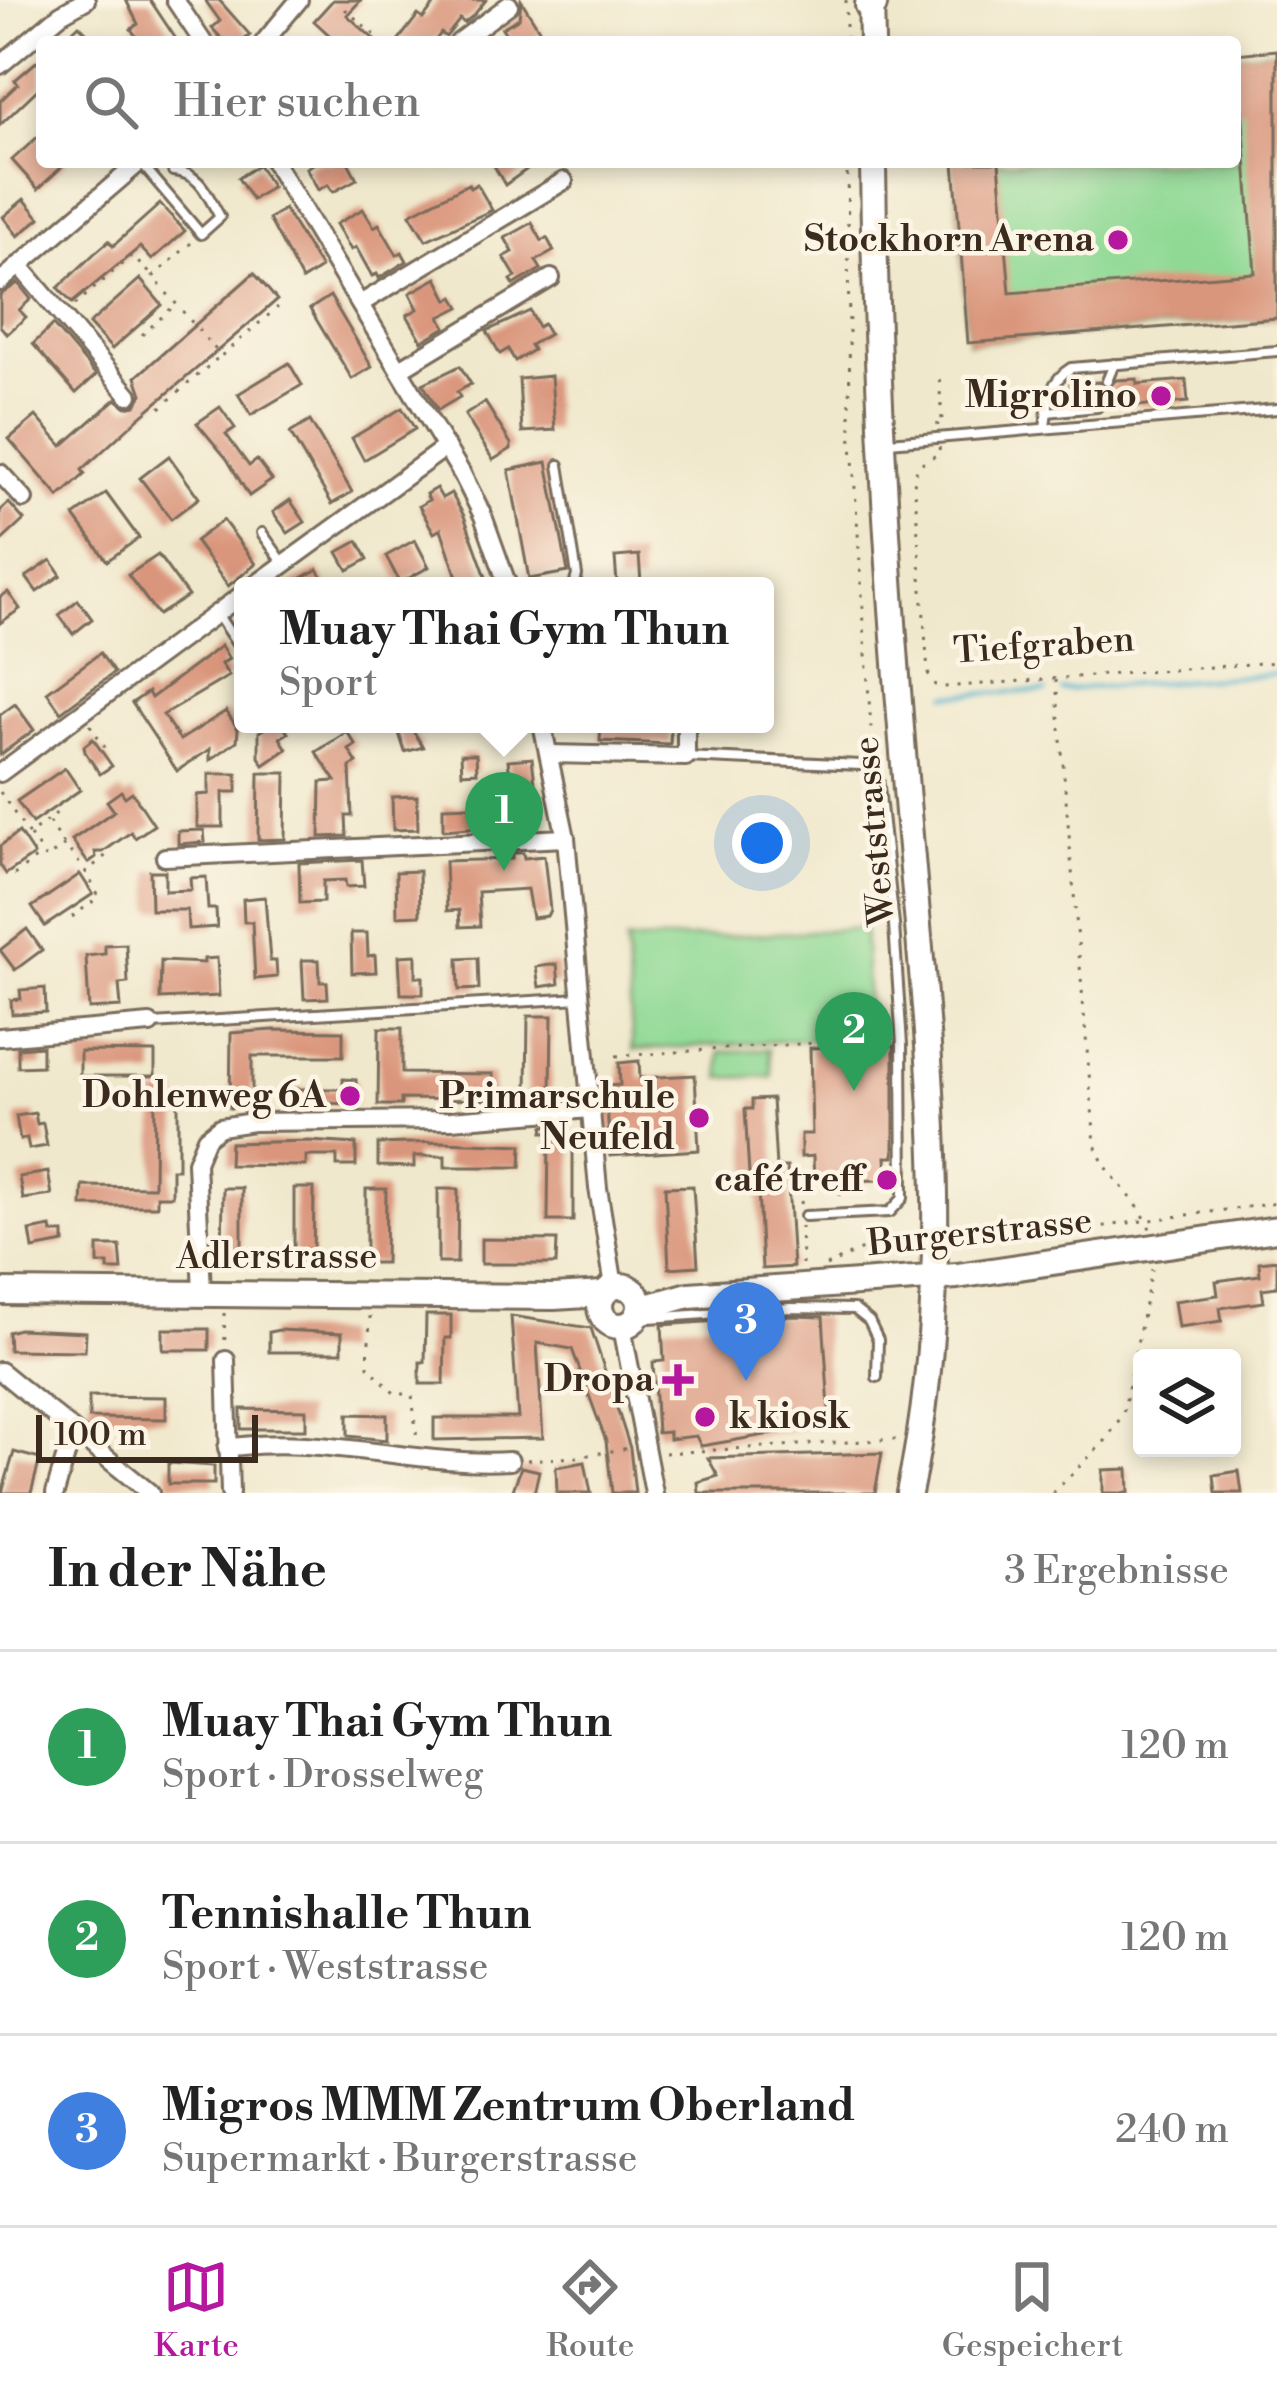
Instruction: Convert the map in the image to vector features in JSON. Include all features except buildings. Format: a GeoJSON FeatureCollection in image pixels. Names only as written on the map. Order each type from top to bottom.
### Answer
{"type":"FeatureCollection","features":[{"type":"Feature","properties":{"kind":"main road"},"geometry":{"type":"LineString","coordinates":[[865,1],[871,36]]}},
{"type":"Feature","properties":{"kind":"main road","name":"Weststrasse"},"geometry":{"type":"LineString","coordinates":[[873,168],[882,443],[908,810],[931,1048],[935,1279],[923,1414],[909,1493]]}},
{"type":"Feature","properties":{"kind":"main road","name":"Burgerstrasse"},"geometry":{"type":"LineString","coordinates":[[621,1307],[647,1307],[689,1295],[935,1279],[1277,1229]]}},
{"type":"Feature","properties":{"kind":"main road","name":"Adlerstrasse"},"geometry":{"type":"LineString","coordinates":[[0,1292],[554,1297],[621,1307]]}},
{"type":"Feature","properties":{"kind":"street"},"geometry":{"type":"LineString","coordinates":[[0,65],[61,14],[86,0]]}},
{"type":"Feature","properties":{"kind":"street"},"geometry":{"type":"LineString","coordinates":[[175,0],[199,36]]}},
{"type":"Feature","properties":{"kind":"street"},"geometry":{"type":"LineString","coordinates":[[269,36],[296,1]]}},
{"type":"Feature","properties":{"kind":"street"},"geometry":{"type":"LineString","coordinates":[[478,36],[507,2]]}},
{"type":"Feature","properties":{"kind":"street"},"geometry":{"type":"LineString","coordinates":[[0,281],[133,168]]}},
{"type":"Feature","properties":{"kind":"street"},"geometry":{"type":"LineString","coordinates":[[278,168],[446,447],[483,516],[505,577]]}},
{"type":"Feature","properties":{"kind":"street"},"geometry":{"type":"LineString","coordinates":[[360,304],[564,181]]}},
{"type":"Feature","properties":{"kind":"street"},"geometry":{"type":"LineString","coordinates":[[19,266],[129,395]]}},
{"type":"Feature","properties":{"kind":"street"},"geometry":{"type":"LineString","coordinates":[[400,369],[551,278]]}},
{"type":"Feature","properties":{"kind":"street"},"geometry":{"type":"LineString","coordinates":[[266,577],[446,447]]}},
{"type":"Feature","properties":{"kind":"street"},"geometry":{"type":"LineString","coordinates":[[0,473],[24,499]]}},
{"type":"Feature","properties":{"kind":"street"},"geometry":{"type":"LineString","coordinates":[[0,773],[234,601]]}},
{"type":"Feature","properties":{"kind":"street"},"geometry":{"type":"LineString","coordinates":[[544,733],[566,838],[602,1220],[654,1493]]}},
{"type":"Feature","properties":{"kind":"street"},"geometry":{"type":"LineString","coordinates":[[550,754],[686,757],[686,733]]}},
{"type":"Feature","properties":{"kind":"street"},"geometry":{"type":"LineString","coordinates":[[165,857],[566,838]]}},
{"type":"Feature","properties":{"kind":"street"},"geometry":{"type":"LineString","coordinates":[[0,1036],[150,1024]]}},
{"type":"Feature","properties":{"kind":"street"},"geometry":{"type":"LineString","coordinates":[[213,1292],[196,1162],[206,1138],[220,1127],[253,1122],[451,1120],[591,1109]]}},
{"type":"Feature","properties":{"kind":"street"},"geometry":{"type":"LineString","coordinates":[[226,1360],[230,1493]]}},
{"type":"Feature","properties":{"kind":"street"},"geometry":{"type":"LineString","coordinates":[[0,1371],[149,1493]]}},
{"type":"Feature","properties":{"kind":"street"},"geometry":{"type":"LineString","coordinates":[[55,1493],[73,1431]]}},
{"type":"Feature","properties":{"kind":"street"},"geometry":{"type":"LineString","coordinates":[[227,1448],[303,1445],[510,1461]]}},
{"type":"Feature","properties":{"kind":"lane"},"geometry":{"type":"LineString","coordinates":[[145,168],[201,234],[220,218],[202,183],[189,172],[172,171]]}},
{"type":"Feature","properties":{"kind":"lane"},"geometry":{"type":"LineString","coordinates":[[1045,428],[1049,392],[1057,376],[1071,368],[1277,351]]}},
{"type":"Feature","properties":{"kind":"lane"},"geometry":{"type":"LineString","coordinates":[[1108,381],[1114,364]]}},
{"type":"Feature","properties":{"kind":"lane"},"geometry":{"type":"LineString","coordinates":[[1046,412],[1098,404]]}},
{"type":"Feature","properties":{"kind":"lane"},"geometry":{"type":"LineString","coordinates":[[882,443],[1277,409]]}},
{"type":"Feature","properties":{"kind":"lane"},"geometry":{"type":"LineString","coordinates":[[559,465],[576,577]]}},
{"type":"Feature","properties":{"kind":"lane"},"geometry":{"type":"LineString","coordinates":[[262,533],[284,564]]}},
{"type":"Feature","properties":{"kind":"lane"},"geometry":{"type":"LineString","coordinates":[[217,614],[234,640]]}},
{"type":"Feature","properties":{"kind":"lane"},"geometry":{"type":"LineString","coordinates":[[686,757],[871,768],[881,789],[902,1045],[903,1198],[890,1212],[805,1216]]}},
{"type":"Feature","properties":{"kind":"lane"},"geometry":{"type":"LineString","coordinates":[[150,1024],[582,998]]}},
{"type":"Feature","properties":{"kind":"lane"},"geometry":{"type":"LineString","coordinates":[[621,1307],[854,1309],[869,1321],[878,1340],[877,1378]]}},
{"type":"Feature","properties":{"kind":"path"},"geometry":{"type":"LineString","coordinates":[[849,36],[865,1]]}},
{"type":"Feature","properties":{"kind":"path"},"geometry":{"type":"LineString","coordinates":[[345,9],[376,36]]}},
{"type":"Feature","properties":{"kind":"path"},"geometry":{"type":"LineString","coordinates":[[847,168],[850,412],[875,746],[871,768]]}},
{"type":"Feature","properties":{"kind":"path"},"geometry":{"type":"LineString","coordinates":[[153,277],[201,234]]}},
{"type":"Feature","properties":{"kind":"path"},"geometry":{"type":"LineString","coordinates":[[75,305],[131,256],[221,356]]}},
{"type":"Feature","properties":{"kind":"path"},"geometry":{"type":"LineString","coordinates":[[142,335],[177,304]]}},
{"type":"Feature","properties":{"kind":"path"},"geometry":{"type":"LineString","coordinates":[[160,408],[278,307]]}},
{"type":"Feature","properties":{"kind":"path"},"geometry":{"type":"LineString","coordinates":[[938,439],[937,420],[942,420],[939,375]]}},
{"type":"Feature","properties":{"kind":"path","name":"Tiefgraben"},"geometry":{"type":"LineString","coordinates":[[938,439],[940,453],[923,459],[914,478],[931,681],[944,687],[1277,662]]}},
{"type":"Feature","properties":{"kind":"path"},"geometry":{"type":"LineString","coordinates":[[1054,1493],[1106,1440],[1123,1414],[1150,1294],[1151,1246],[1146,1220],[1104,1164],[1095,1144],[1056,680]]}},
{"type":"Feature","properties":{"kind":"path"},"geometry":{"type":"LineString","coordinates":[[83,713],[106,748],[103,751]]}},
{"type":"Feature","properties":{"kind":"path"},"geometry":{"type":"LineString","coordinates":[[0,792],[46,859],[64,845]]}},
{"type":"Feature","properties":{"kind":"path"},"geometry":{"type":"LineString","coordinates":[[29,835],[59,812]]}},
{"type":"Feature","properties":{"kind":"path"},"geometry":{"type":"LineString","coordinates":[[48,820],[99,897],[72,917]]}},
{"type":"Feature","properties":{"kind":"path"},"geometry":{"type":"LineString","coordinates":[[86,872],[109,853]]}},
{"type":"Feature","properties":{"kind":"path"},"geometry":{"type":"LineString","coordinates":[[14,875],[42,854]]}},
{"type":"Feature","properties":{"kind":"path"},"geometry":{"type":"LineString","coordinates":[[616,1056],[875,1040]]}},
{"type":"Feature","properties":{"kind":"path"},"geometry":{"type":"LineString","coordinates":[[838,1181],[842,1215]]}},
{"type":"Feature","properties":{"kind":"path"},"geometry":{"type":"LineString","coordinates":[[960,1229],[1062,1231],[1277,1203]]}},
{"type":"Feature","properties":{"kind":"path"},"geometry":{"type":"LineString","coordinates":[[803,1287],[802,1272],[901,1234],[908,1236]]}},
{"type":"Feature","properties":{"kind":"path"},"geometry":{"type":"LineString","coordinates":[[213,1292],[226,1360]]}},
{"type":"Feature","properties":{"kind":"path"},"geometry":{"type":"LineString","coordinates":[[370,1304],[368,1366],[394,1394],[412,1394],[418,1457]]}},
{"type":"Feature","properties":{"kind":"path"},"geometry":{"type":"LineString","coordinates":[[646,1454],[898,1439]]}},
{"type":"Feature","properties":{"kind":"path"},"geometry":{"type":"LineString","coordinates":[[541,1460],[626,1449]]}},
{"type":"Feature","properties":{"kind":"path"},"geometry":{"type":"LineString","coordinates":[[1062,1487],[1071,1493]]}},
{"type":"Feature","properties":{"kind":"green space","name":"Stockhorn Arena"},"geometry":{"type":"Polygon","coordinates":[[[1277,50],[1277,318],[968,343],[954,168],[1241,168],[1241,53],[1277,50]]]}},
{"type":"Feature","properties":{"kind":"green space"},"geometry":{"type":"Polygon","coordinates":[[[864,928],[869,1036],[633,1050],[626,942],[864,928]]]}},
{"type":"Feature","properties":{"kind":"green space"},"geometry":{"type":"Polygon","coordinates":[[[769,1049],[772,1076],[721,1078],[720,1052],[769,1049]]]}},
{"type":"Feature","properties":{"kind":"waterway"},"geometry":{"type":"LineString","coordinates":[[1062,690],[1277,674]]}},
{"type":"Feature","properties":{"kind":"waterway"},"geometry":{"type":"LineString","coordinates":[[947,695],[1046,691]]}},
{"type":"Feature","properties":{"kind":"place","name":"Stockhorn Arena"},"geometry":{"type":"Point","coordinates":[1118,240]}},
{"type":"Feature","properties":{"kind":"place","name":"Migrolino"},"geometry":{"type":"Point","coordinates":[1161,396]}},
{"type":"Feature","properties":{"kind":"place","name":"Muay Thai Gym Thun"},"geometry":{"type":"Point","coordinates":[504,871]}},
{"type":"Feature","properties":{"kind":"place","name":"Tennishalle Thun"},"geometry":{"type":"Point","coordinates":[854,1091]}},
{"type":"Feature","properties":{"kind":"place","name":"Dohlenweg 6A"},"geometry":{"type":"Point","coordinates":[350,1096]}},
{"type":"Feature","properties":{"kind":"place","name":"Primarschule Neufeld"},"geometry":{"type":"Point","coordinates":[699,1118]}},
{"type":"Feature","properties":{"kind":"place","name":"café treff"},"geometry":{"type":"Point","coordinates":[887,1180]}},
{"type":"Feature","properties":{"kind":"place","name":"Dropa"},"geometry":{"type":"Point","coordinates":[678,1380]}},
{"type":"Feature","properties":{"kind":"place","name":"Migros MMM Zentrum Oberland"},"geometry":{"type":"Point","coordinates":[746,1381]}},
{"type":"Feature","properties":{"kind":"place","name":"k kiosk"},"geometry":{"type":"Point","coordinates":[705,1417]}}]}
